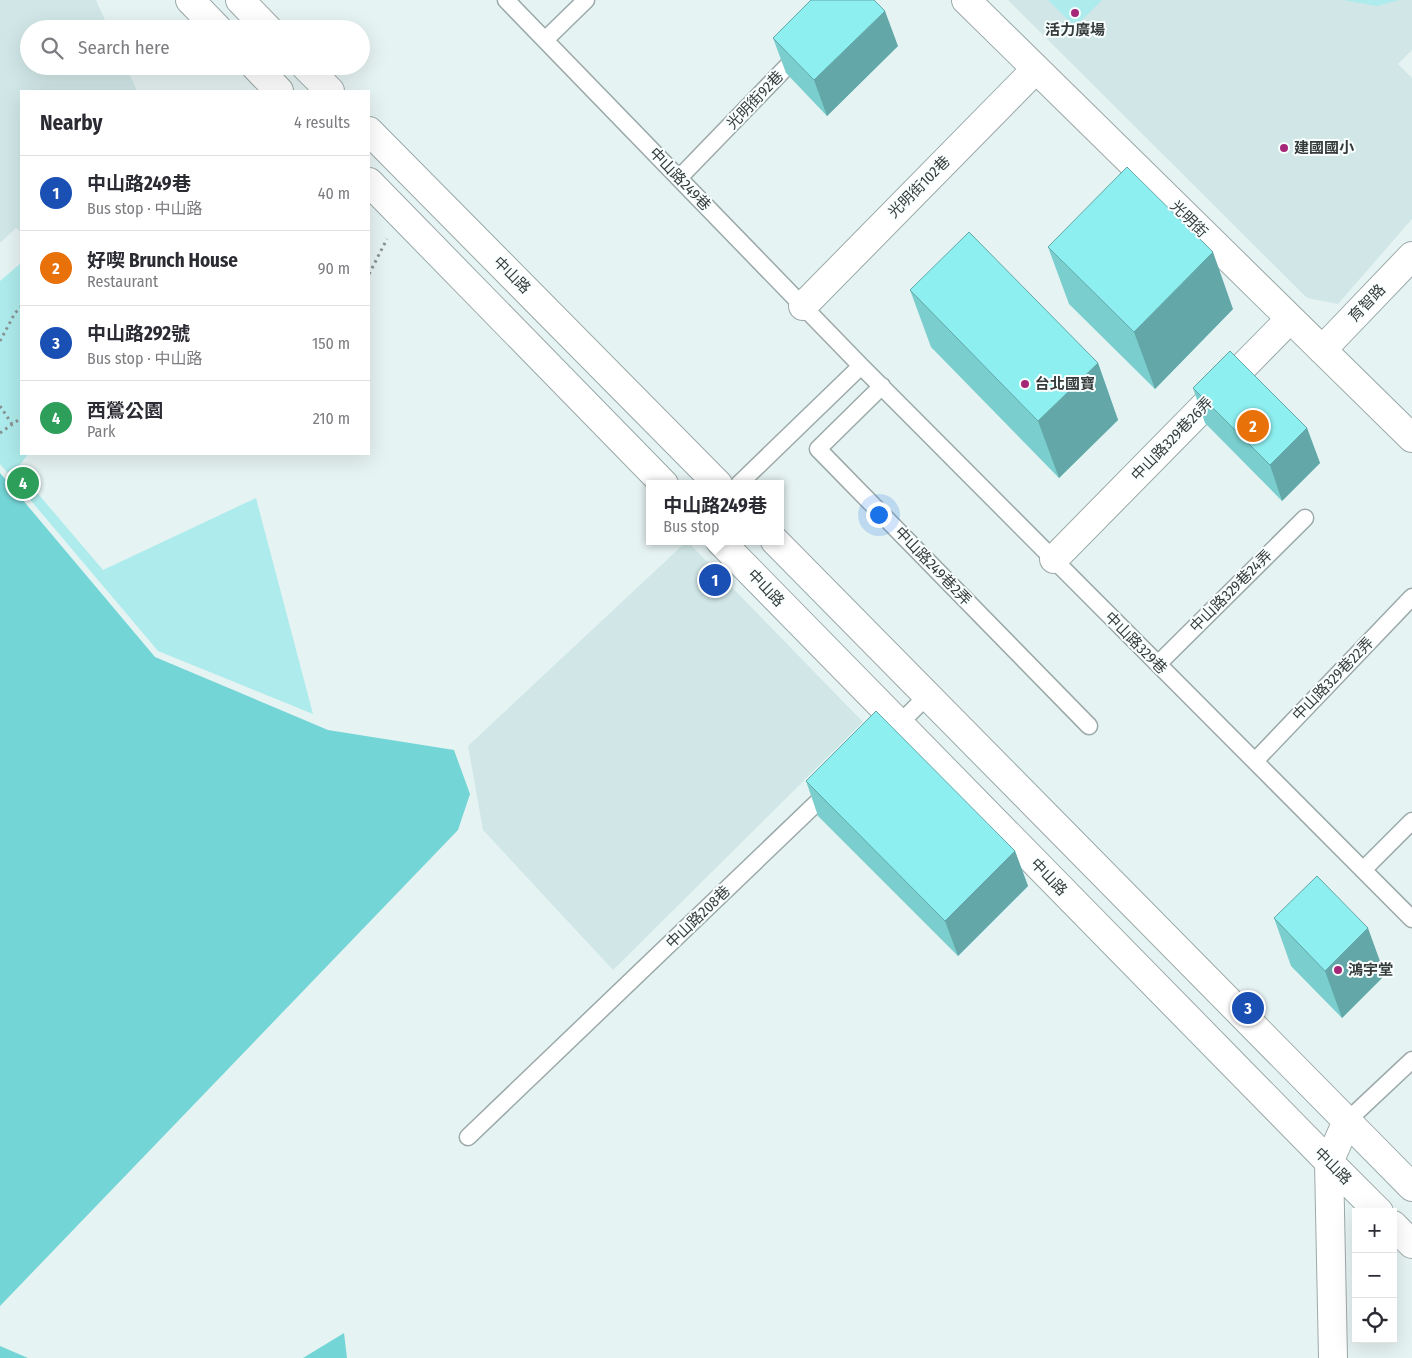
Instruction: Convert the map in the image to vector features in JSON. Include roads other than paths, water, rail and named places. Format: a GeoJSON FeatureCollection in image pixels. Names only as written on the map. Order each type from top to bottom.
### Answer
{"type":"FeatureCollection","features":[{"type":"Feature","properties":{"kind":"street"},"geometry":{"type":"LineString","coordinates":[[190,0],[209,20]]}},
{"type":"Feature","properties":{"kind":"street"},"geometry":{"type":"LineString","coordinates":[[240,0],[259,20]]}},
{"type":"Feature","properties":{"kind":"street","name":"光明街"},"geometry":{"type":"LineString","coordinates":[[966,0],[1412,438]]}},
{"type":"Feature","properties":{"kind":"street","name":"光明街102巷"},"geometry":{"type":"LineString","coordinates":[[803,306],[1036,68]]}},
{"type":"Feature","properties":{"kind":"street"},"geometry":{"type":"LineString","coordinates":[[264,75],[278,90]]}},
{"type":"Feature","properties":{"kind":"street"},"geometry":{"type":"LineString","coordinates":[[314,75],[329,90]]}},
{"type":"Feature","properties":{"kind":"street","name":"中山路"},"geometry":{"type":"LineString","coordinates":[[370,132],[714,480]]}},
{"type":"Feature","properties":{"kind":"street"},"geometry":{"type":"LineString","coordinates":[[370,183],[660,480]]}},
{"type":"Feature","properties":{"kind":"street","name":"育智路"},"geometry":{"type":"LineString","coordinates":[[1322,350],[1412,256]]}},
{"type":"Feature","properties":{"kind":"street","name":"中山路329巷26弄"},"geometry":{"type":"LineString","coordinates":[[1054,560],[1290,319]]}},
{"type":"Feature","properties":{"kind":"street","name":"中山路"},"geometry":{"type":"LineString","coordinates":[[724,545],[892,731],[1375,1208]]}},
{"type":"Feature","properties":{"kind":"street"},"geometry":{"type":"LineString","coordinates":[[779,545],[1412,1187]]}},
{"type":"Feature","properties":{"kind":"street"},"geometry":{"type":"LineString","coordinates":[[1333,1358],[1329,1162],[1347,1122]]}},
{"type":"Feature","properties":{"kind":"street"},"geometry":{"type":"LineString","coordinates":[[1397,1229],[1412,1244]]}},
{"type":"Feature","properties":{"kind":"lane","name":"中山路249巷"},"geometry":{"type":"LineString","coordinates":[[506,0],[861,366]]}},
{"type":"Feature","properties":{"kind":"lane"},"geometry":{"type":"LineString","coordinates":[[545,40],[586,0]]}},
{"type":"Feature","properties":{"kind":"lane","name":"光明街92巷"},"geometry":{"type":"LineString","coordinates":[[679,178],[811,43]]}},
{"type":"Feature","properties":{"kind":"lane"},"geometry":{"type":"LineString","coordinates":[[743,480],[861,366]]}},
{"type":"Feature","properties":{"kind":"lane","name":"中山路329巷"},"geometry":{"type":"LineString","coordinates":[[861,366],[1412,919]]}},
{"type":"Feature","properties":{"kind":"lane","name":"中山路249巷2弄"},"geometry":{"type":"LineString","coordinates":[[882,386],[818,449],[1089,726]]}},
{"type":"Feature","properties":{"kind":"lane","name":"中山路329巷24弄"},"geometry":{"type":"LineString","coordinates":[[1158,664],[1305,518]]}},
{"type":"Feature","properties":{"kind":"lane","name":"中山路329巷22弄"},"geometry":{"type":"LineString","coordinates":[[1255,761],[1412,597]]}},
{"type":"Feature","properties":{"kind":"lane"},"geometry":{"type":"LineString","coordinates":[[892,731],[927,696]]}},
{"type":"Feature","properties":{"kind":"lane","name":"中山路208巷"},"geometry":{"type":"LineString","coordinates":[[468,1137],[842,779]]}},
{"type":"Feature","properties":{"kind":"lane"},"geometry":{"type":"LineString","coordinates":[[1363,870],[1412,822]]}},
{"type":"Feature","properties":{"kind":"lane"},"geometry":{"type":"LineString","coordinates":[[1347,1122],[1412,1060]]}},
{"type":"Feature","properties":{"kind":"place","name":"活力廣場"},"geometry":{"type":"Point","coordinates":[1075,13]}},
{"type":"Feature","properties":{"kind":"place","name":"建國國小"},"geometry":{"type":"Point","coordinates":[1284,148]}},
{"type":"Feature","properties":{"kind":"place","name":"台北國寶"},"geometry":{"type":"Point","coordinates":[1025,384]}},
{"type":"Feature","properties":{"kind":"place","name":"好喫 Brunch House"},"geometry":{"type":"Point","coordinates":[1253,426]}},
{"type":"Feature","properties":{"kind":"place","name":"西鶯公園"},"geometry":{"type":"Point","coordinates":[23,483]}},
{"type":"Feature","properties":{"kind":"place","name":"中山路249巷"},"geometry":{"type":"Point","coordinates":[715,580]}},
{"type":"Feature","properties":{"kind":"place","name":"鴻宇堂"},"geometry":{"type":"Point","coordinates":[1338,970]}},
{"type":"Feature","properties":{"kind":"place","name":"中山路292號"},"geometry":{"type":"Point","coordinates":[1248,1008]}}]}
